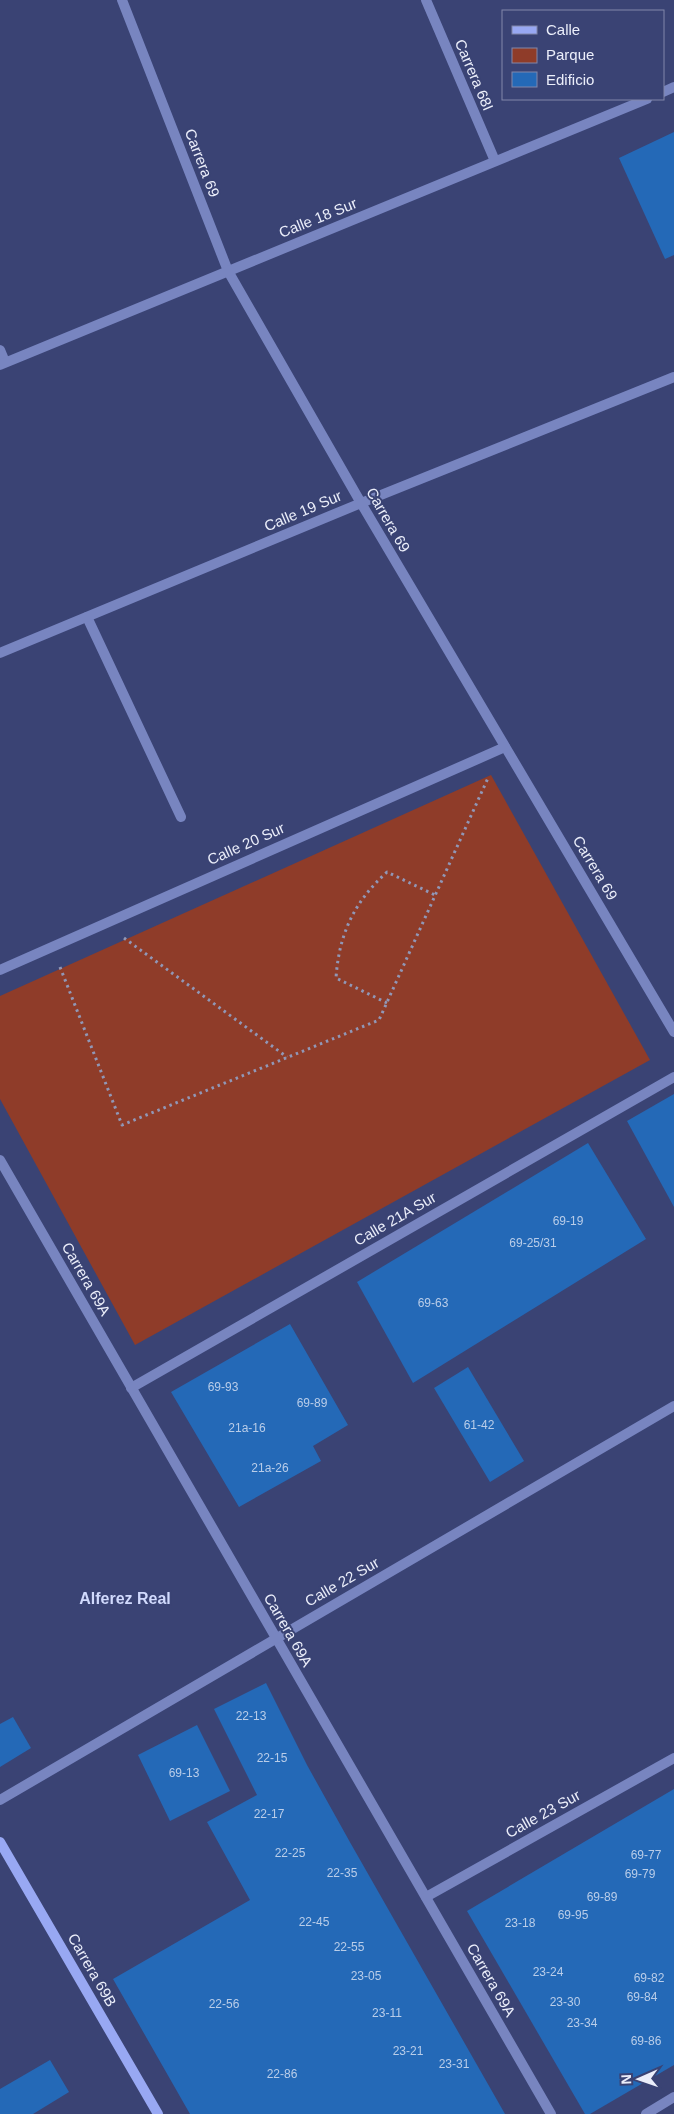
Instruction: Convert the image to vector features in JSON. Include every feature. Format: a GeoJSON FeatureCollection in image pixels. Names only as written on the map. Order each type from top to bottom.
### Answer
{"type":"FeatureCollection","features":[{"type":"Feature","properties":{"kind":"street","name":"Carrera 69"},"geometry":{"type":"LineString","coordinates":[[122,0],[228,271],[361,503],[674,1032]]}},
{"type":"Feature","properties":{"kind":"street","name":"Carrera 68I"},"geometry":{"type":"LineString","coordinates":[[426,0],[496,161]]}},
{"type":"Feature","properties":{"kind":"street","name":"Calle 18 Sur"},"geometry":{"type":"LineString","coordinates":[[3,363],[645,100]]}},
{"type":"Feature","properties":{"kind":"street"},"geometry":{"type":"LineString","coordinates":[[0,350],[3,363]]}},
{"type":"Feature","properties":{"kind":"street","name":"Calle 19 Sur"},"geometry":{"type":"LineString","coordinates":[[0,653],[361,503],[674,377]]}},
{"type":"Feature","properties":{"kind":"street"},"geometry":{"type":"LineString","coordinates":[[88,617],[181,817]]}},
{"type":"Feature","properties":{"kind":"street","name":"Calle 20 Sur"},"geometry":{"type":"LineString","coordinates":[[0,970],[505,747]]}},
{"type":"Feature","properties":{"kind":"street","name":"Calle 21A Sur"},"geometry":{"type":"LineString","coordinates":[[132,1388],[674,1077]]}},
{"type":"Feature","properties":{"kind":"street","name":"Carrera 69A"},"geometry":{"type":"LineString","coordinates":[[0,1160],[551,2114]]}},
{"type":"Feature","properties":{"kind":"street","name":"Calle 22 Sur"},"geometry":{"type":"LineString","coordinates":[[0,1800],[674,1406]]}},
{"type":"Feature","properties":{"kind":"street","name":"Calle 23 Sur"},"geometry":{"type":"LineString","coordinates":[[426,1897],[674,1758]]}},
{"type":"Feature","properties":{"kind":"street","name":"Carrera 69B"},"geometry":{"type":"LineString","coordinates":[[0,1842],[158,2114]]}},
{"type":"Feature","properties":{"kind":"street"},"geometry":{"type":"LineString","coordinates":[[646,2114],[674,2097]]}},
{"type":"Feature","properties":{"kind":"path"},"geometry":{"type":"LineString","coordinates":[[58,961],[122,1125],[379,1020],[488,777]]}},
{"type":"Feature","properties":{"kind":"path"},"geometry":{"type":"LineString","coordinates":[[386,1003],[336,978],[339,948],[350,920],[368,892],[388,872],[435,895]]}},
{"type":"Feature","properties":{"kind":"path"},"geometry":{"type":"LineString","coordinates":[[119,935],[287,1057]]}},
{"type":"Feature","properties":{"kind":"green space"},"geometry":{"type":"Polygon","coordinates":[[[491,775],[650,1060],[135,1345],[0,1099],[0,996],[491,775]]]}},
{"type":"Feature","properties":{"kind":"building"},"geometry":{"type":"Polygon","coordinates":[[[674,132],[674,255],[665,259],[619,158],[674,132]]]}},
{"type":"Feature","properties":{"kind":"building"},"geometry":{"type":"Polygon","coordinates":[[[674,1094],[674,1207],[627,1121],[674,1094]]]}},
{"type":"Feature","properties":{"kind":"building"},"geometry":{"type":"Polygon","coordinates":[[[588,1143],[646,1239],[413,1383],[357,1282],[588,1143]]]}},
{"type":"Feature","properties":{"kind":"building"},"geometry":{"type":"Polygon","coordinates":[[[290,1324],[348,1425],[313,1446],[321,1461],[239,1507],[171,1392],[290,1324]]]}},
{"type":"Feature","properties":{"kind":"building"},"geometry":{"type":"Polygon","coordinates":[[[468,1367],[524,1461],[490,1482],[434,1388],[468,1367]]]}},
{"type":"Feature","properties":{"kind":"building"},"geometry":{"type":"Polygon","coordinates":[[[266,1683],[307,1765],[505,2114],[190,2114],[113,1979],[250,1900],[207,1822],[257,1795],[214,1709],[266,1683]]]}},
{"type":"Feature","properties":{"kind":"building"},"geometry":{"type":"Polygon","coordinates":[[[13,1717],[31,1748],[0,1767],[0,1724],[13,1717]]]}},
{"type":"Feature","properties":{"kind":"building"},"geometry":{"type":"Polygon","coordinates":[[[197,1725],[230,1791],[170,1821],[138,1755],[197,1725]]]}},
{"type":"Feature","properties":{"kind":"building"},"geometry":{"type":"Polygon","coordinates":[[[674,1789],[674,2065],[590,2114],[585,2114],[467,1911],[674,1789]]]}},
{"type":"Feature","properties":{"kind":"building"},"geometry":{"type":"Polygon","coordinates":[[[50,2060],[69,2092],[33,2114],[0,2114],[0,2089],[50,2060]]]}},
{"type":"Feature","properties":{"kind":"district","name":"Alferez Real"},"geometry":{"type":"Point","coordinates":[125,1598]}}]}
